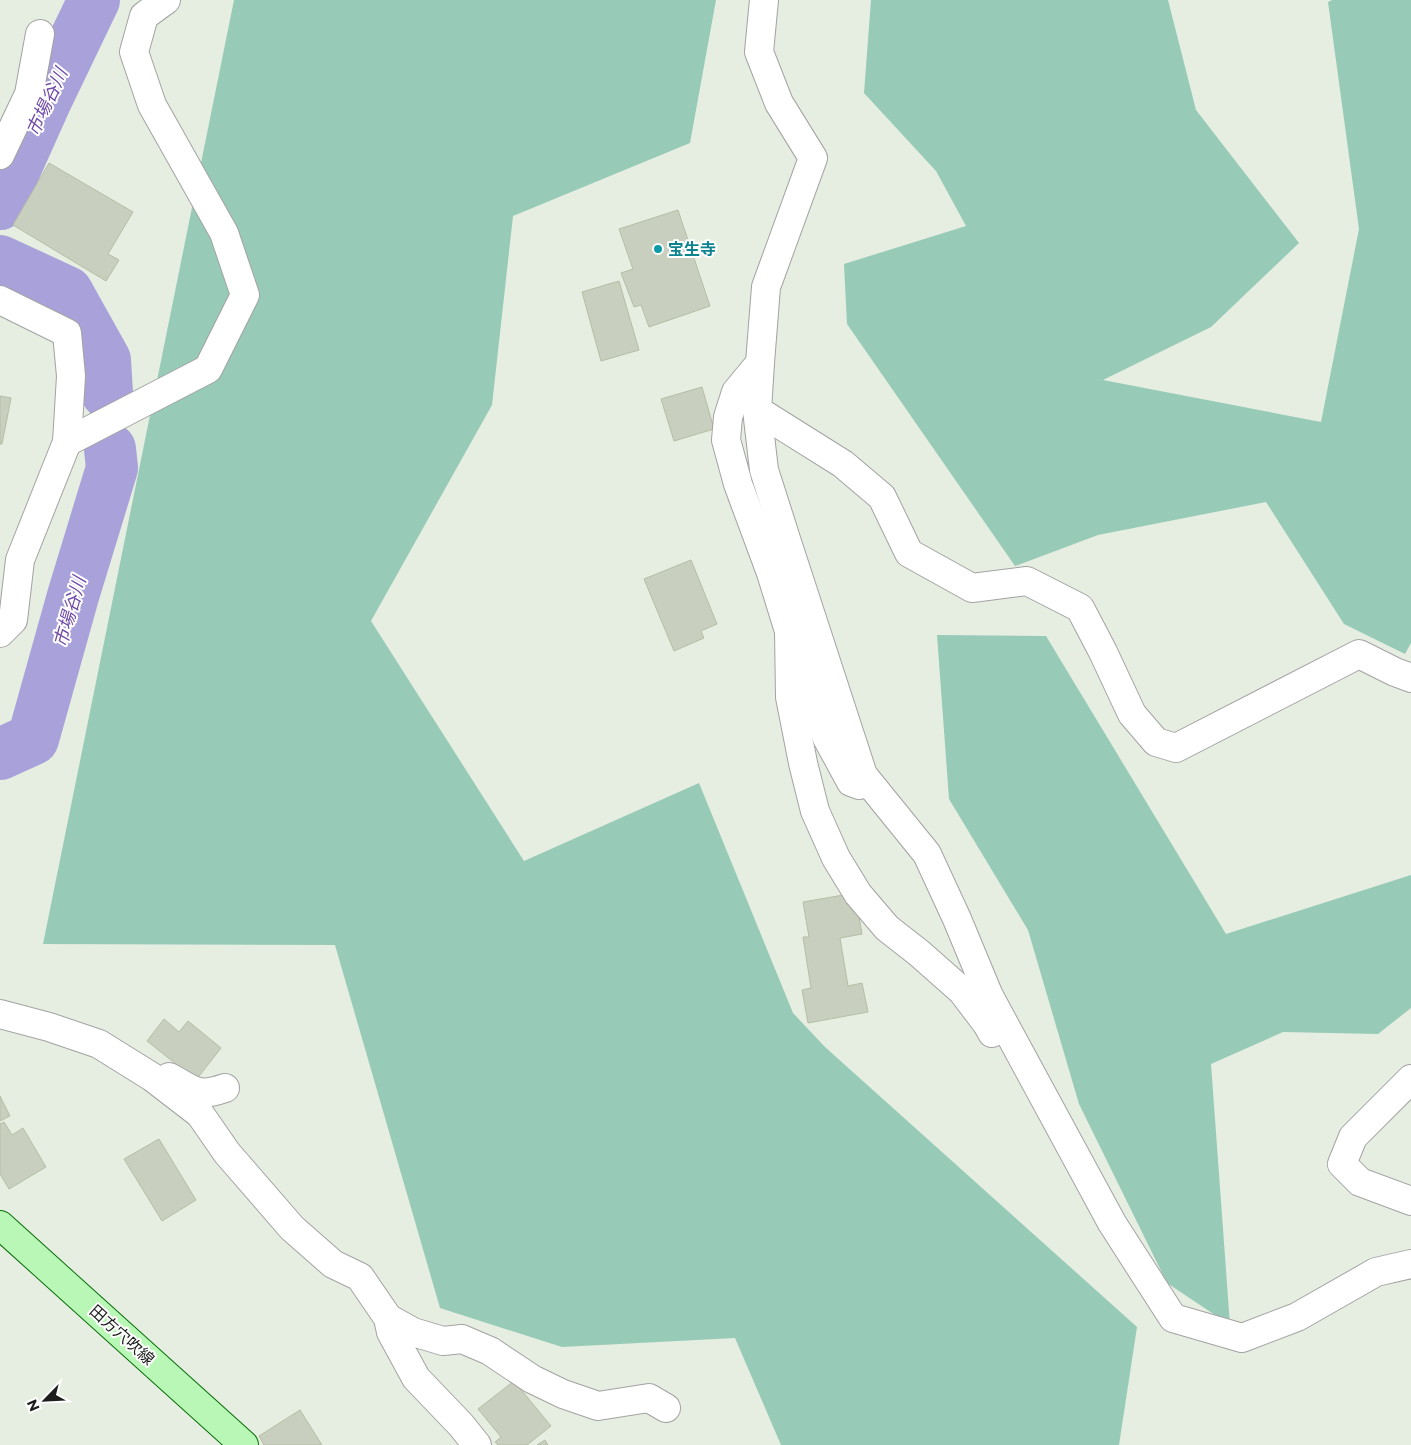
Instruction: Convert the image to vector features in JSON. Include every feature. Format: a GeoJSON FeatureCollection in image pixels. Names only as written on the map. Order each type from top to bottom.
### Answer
{"type":"FeatureCollection","features":[{"type":"Feature","properties":{"kind":"main road","name":"田方穴吹線"},"geometry":{"type":"LineString","coordinates":[[0,1225],[244,1445]]}},
{"type":"Feature","properties":{"kind":"street"},"geometry":{"type":"LineString","coordinates":[[67,442],[208,369],[245,295],[224,233],[152,105],[134,52],[144,16],[166,0]]}},
{"type":"Feature","properties":{"kind":"street"},"geometry":{"type":"LineString","coordinates":[[764,0],[759,52],[779,102],[814,158],[766,287],[757,410],[764,470],[863,775],[927,854],[989,996],[1112,1224],[1173,1318],[1242,1338],[1296,1317],[1376,1272],[1411,1264]]}},
{"type":"Feature","properties":{"kind":"street"},"geometry":{"type":"LineString","coordinates":[[0,155],[29,94],[40,34]]}},
{"type":"Feature","properties":{"kind":"street"},"geometry":{"type":"LineString","coordinates":[[0,300],[67,333],[71,376],[67,442],[20,560],[13,620],[0,633]]}},
{"type":"Feature","properties":{"kind":"street"},"geometry":{"type":"LineString","coordinates":[[0,309],[37,318]]}},
{"type":"Feature","properties":{"kind":"street"},"geometry":{"type":"LineString","coordinates":[[760,363],[736,392],[728,417],[726,440],[738,484],[827,738],[850,782],[879,794]]}},
{"type":"Feature","properties":{"kind":"street"},"geometry":{"type":"LineString","coordinates":[[757,410],[843,464],[882,498],[909,554],[972,588],[1027,581],[1080,608],[1132,714],[1156,742],[1176,748],[1359,654],[1411,678]]}},
{"type":"Feature","properties":{"kind":"street"},"geometry":{"type":"LineString","coordinates":[[789,631],[790,697],[815,811],[836,858],[858,894],[887,928],[962,991],[987,1024],[1020,1085],[1056,1120]]}},
{"type":"Feature","properties":{"kind":"street"},"geometry":{"type":"LineString","coordinates":[[0,1014],[99,1044],[144,1072],[200,1114],[227,1153],[292,1228],[333,1264],[360,1278],[388,1318],[391,1332],[416,1378],[461,1425],[477,1445]]}},
{"type":"Feature","properties":{"kind":"street"},"geometry":{"type":"LineString","coordinates":[[144,1072],[170,1078],[195,1092],[212,1093],[225,1088]]}},
{"type":"Feature","properties":{"kind":"street"},"geometry":{"type":"LineString","coordinates":[[1411,1079],[1353,1137],[1342,1164],[1360,1182],[1411,1201]]}},
{"type":"Feature","properties":{"kind":"street"},"geometry":{"type":"LineString","coordinates":[[388,1318],[414,1332],[443,1341],[462,1339],[490,1352],[532,1379],[563,1394],[598,1406],[649,1398],[666,1408]]}},
{"type":"Feature","properties":{"kind":"green space"},"geometry":{"type":"Polygon","coordinates":[[[234,0],[716,0],[690,143],[513,216],[492,405],[371,621],[524,861],[699,783],[793,1013],[825,1047],[1137,1327],[1119,1445],[781,1445],[735,1338],[562,1347],[440,1308],[335,945],[43,944],[234,0]]]}},
{"type":"Feature","properties":{"kind":"green space"},"geometry":{"type":"Polygon","coordinates":[[[871,0],[1168,0],[1196,110],[1299,243],[1211,327],[1103,380],[1321,422],[1359,229],[1328,2],[1332,0],[1411,0],[1411,643],[1405,654],[1344,624],[1266,502],[1098,535],[1015,566],[847,324],[844,264],[966,226],[936,171],[864,93],[871,0]]]}},
{"type":"Feature","properties":{"kind":"green space"},"geometry":{"type":"Polygon","coordinates":[[[937,635],[1046,636],[1226,934],[1411,875],[1411,1008],[1378,1034],[1283,1032],[1211,1064],[1230,1325],[1167,1283],[1079,1104],[1028,930],[949,799],[937,635]]]}},
{"type":"Feature","properties":{"kind":"building"},"geometry":{"type":"Polygon","coordinates":[[[49,163],[133,212],[108,254],[119,260],[106,281],[13,225],[49,163]]]}},
{"type":"Feature","properties":{"kind":"building","name":"宝生寺"},"geometry":{"type":"Polygon","coordinates":[[[678,210],[710,306],[649,327],[641,305],[634,307],[621,273],[633,269],[619,229],[678,210]]]}},
{"type":"Feature","properties":{"kind":"building"},"geometry":{"type":"Polygon","coordinates":[[[619,281],[639,350],[601,361],[582,292],[619,281]]]}},
{"type":"Feature","properties":{"kind":"building"},"geometry":{"type":"Polygon","coordinates":[[[702,387],[714,429],[674,441],[661,399],[702,387]]]}},
{"type":"Feature","properties":{"kind":"building"},"geometry":{"type":"Polygon","coordinates":[[[0,396],[11,398],[2,444],[0,444],[0,396]]]}},
{"type":"Feature","properties":{"kind":"building"},"geometry":{"type":"Polygon","coordinates":[[[691,560],[717,624],[701,631],[704,638],[674,651],[644,579],[691,560]]]}},
{"type":"Feature","properties":{"kind":"building"},"geometry":{"type":"Polygon","coordinates":[[[855,893],[862,934],[840,938],[848,986],[862,983],[868,1012],[808,1023],[802,990],[811,988],[803,937],[809,937],[803,902],[855,893]]]}},
{"type":"Feature","properties":{"kind":"building"},"geometry":{"type":"Polygon","coordinates":[[[164,1019],[179,1032],[188,1021],[221,1048],[196,1080],[147,1041],[164,1019]]]}},
{"type":"Feature","properties":{"kind":"building"},"geometry":{"type":"Polygon","coordinates":[[[0,1096],[10,1116],[0,1121],[0,1096]]]}},
{"type":"Feature","properties":{"kind":"building"},"geometry":{"type":"Polygon","coordinates":[[[4,1122],[12,1135],[23,1128],[46,1167],[9,1189],[0,1174],[0,1124],[4,1122]]]}},
{"type":"Feature","properties":{"kind":"building"},"geometry":{"type":"Polygon","coordinates":[[[159,1139],[196,1200],[162,1221],[124,1159],[159,1139]]]}},
{"type":"Feature","properties":{"kind":"building"},"geometry":{"type":"Polygon","coordinates":[[[514,1381],[551,1426],[527,1445],[498,1445],[495,1442],[501,1437],[478,1409],[514,1381]]]}},
{"type":"Feature","properties":{"kind":"building"},"geometry":{"type":"Polygon","coordinates":[[[300,1410],[322,1445],[264,1445],[259,1436],[300,1410]]]}},
{"type":"Feature","properties":{"kind":"building"},"geometry":{"type":"Polygon","coordinates":[[[545,1440],[548,1445],[537,1445],[545,1440]]]}},
{"type":"Feature","properties":{"kind":"waterway","name":"市場谷川"},"geometry":{"type":"LineString","coordinates":[[0,204],[46,100],[94,0]]}},
{"type":"Feature","properties":{"kind":"waterway","name":"市場谷川"},"geometry":{"type":"LineString","coordinates":[[0,261],[67,292],[105,360],[107,393]]}},
{"type":"Feature","properties":{"kind":"waterway","name":"市場谷川"},"geometry":{"type":"LineString","coordinates":[[0,754],[33,739],[73,596],[112,468],[110,449]]}},
{"type":"Feature","properties":{"kind":"place","name":"宝生寺"},"geometry":{"type":"Point","coordinates":[658,249]}}]}
